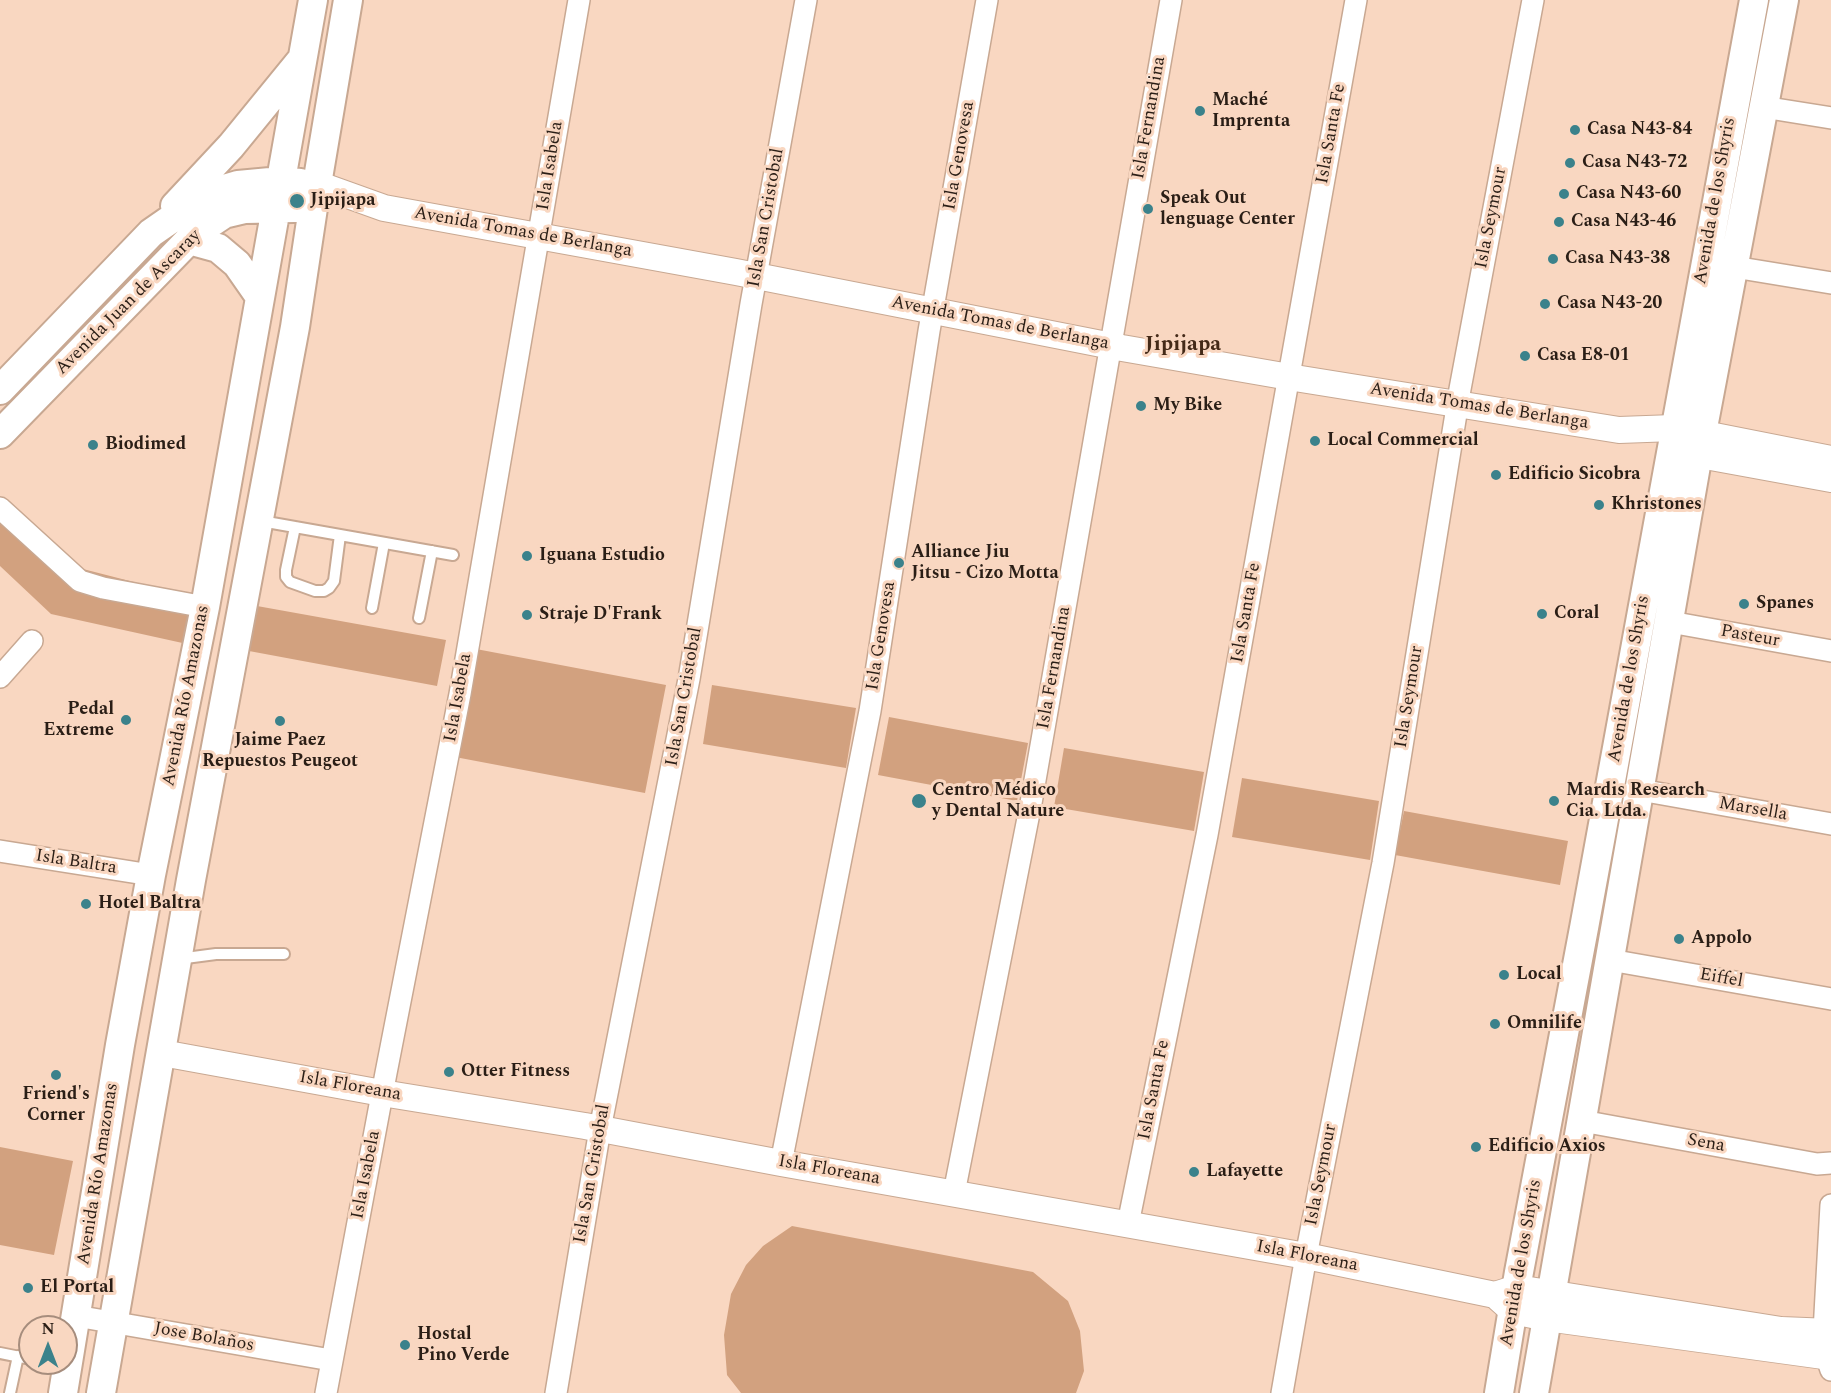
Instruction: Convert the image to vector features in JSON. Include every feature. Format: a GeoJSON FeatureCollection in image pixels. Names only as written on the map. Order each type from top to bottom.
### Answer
{"type":"FeatureCollection","features":[{"type":"Feature","properties":{"kind":"main road","name":"Avenida Río Amazonas"},"geometry":{"type":"LineString","coordinates":[[76,1315],[120,1045],[206,607],[313,0]]}},
{"type":"Feature","properties":{"kind":"main road","name":"Avenida Río Amazonas"},"geometry":{"type":"LineString","coordinates":[[101,1393],[178,959],[295,327],[348,0]]}},
{"type":"Feature","properties":{"kind":"main road","name":"Avenida de los Shyris"},"geometry":{"type":"LineString","coordinates":[[1498,1393],[1508,1298],[1628,692],[1754,0]]}},
{"type":"Feature","properties":{"kind":"main road","name":"Avenida de los Shyris"},"geometry":{"type":"LineString","coordinates":[[1534,1393],[1701,444],[1784,0]]}},
{"type":"Feature","properties":{"kind":"main road"},"geometry":{"type":"LineString","coordinates":[[151,233],[231,146],[303,58]]}},
{"type":"Feature","properties":{"kind":"main road","name":"Avenida Juan de Ascaray"},"geometry":{"type":"LineString","coordinates":[[2,384],[151,233],[200,199],[228,188],[315,196]]}},
{"type":"Feature","properties":{"kind":"main road","name":"Avenida Juan de Ascaray"},"geometry":{"type":"LineString","coordinates":[[0,434],[189,240],[224,214],[245,209],[279,194]]}},
{"type":"Feature","properties":{"kind":"main road"},"geometry":{"type":"LineString","coordinates":[[189,240],[218,248],[237,264],[260,297]]}},
{"type":"Feature","properties":{"kind":"street","name":"Isla Isabela"},"geometry":{"type":"LineString","coordinates":[[326,1393],[460,694],[579,0]]}},
{"type":"Feature","properties":{"kind":"street","name":"Isla San Cristobal"},"geometry":{"type":"LineString","coordinates":[[556,1393],[600,1129],[689,679],[756,276],[806,0]]}},
{"type":"Feature","properties":{"kind":"street","name":"Isla Genovesa"},"geometry":{"type":"LineString","coordinates":[[781,1163],[866,731],[932,311],[987,0]]}},
{"type":"Feature","properties":{"kind":"street","name":"Isla Fernandina"},"geometry":{"type":"LineString","coordinates":[[954,1193],[1033,793],[1171,0]]}},
{"type":"Feature","properties":{"kind":"street","name":"Isla Santa Fe"},"geometry":{"type":"LineString","coordinates":[[1128,1224],[1207,835],[1356,0]]}},
{"type":"Feature","properties":{"kind":"street","name":"Isla Seymour"},"geometry":{"type":"LineString","coordinates":[[1282,1393],[1306,1256],[1384,853],[1458,403],[1533,0]]}},
{"type":"Feature","properties":{"kind":"street"},"geometry":{"type":"LineString","coordinates":[[1763,107],[1831,118]]}},
{"type":"Feature","properties":{"kind":"street","name":"Avenida Tomas de Berlanga"},"geometry":{"type":"LineString","coordinates":[[315,196],[756,276],[1111,346],[1701,444],[1831,459]]}},
{"type":"Feature","properties":{"kind":"street"},"geometry":{"type":"LineString","coordinates":[[1734,267],[1831,283]]}},
{"type":"Feature","properties":{"kind":"street","name":"Avenida Tomas de Berlanga"},"geometry":{"type":"LineString","coordinates":[[1701,444],[1831,479]]}},
{"type":"Feature","properties":{"kind":"street"},"geometry":{"type":"LineString","coordinates":[[0,508],[80,581],[103,588],[206,607]]}},
{"type":"Feature","properties":{"kind":"street","name":"Pasteur"},"geometry":{"type":"LineString","coordinates":[[1670,622],[1831,651]]}},
{"type":"Feature","properties":{"kind":"street"},"geometry":{"type":"LineString","coordinates":[[0,677],[32,641]]}},
{"type":"Feature","properties":{"kind":"street","name":"Marsella"},"geometry":{"type":"LineString","coordinates":[[1640,790],[1831,824]]}},
{"type":"Feature","properties":{"kind":"street","name":"Isla Baltra"},"geometry":{"type":"LineString","coordinates":[[0,850],[152,875]]}},
{"type":"Feature","properties":{"kind":"street","name":"Eiffel"},"geometry":{"type":"LineString","coordinates":[[1610,960],[1831,999]]}},
{"type":"Feature","properties":{"kind":"street","name":"Isla Floreana"},"geometry":{"type":"LineString","coordinates":[[162,1053],[1306,1256],[1830,1362]]}},
{"type":"Feature","properties":{"kind":"street","name":"Sena"},"geometry":{"type":"LineString","coordinates":[[1582,1121],[1817,1164],[1831,1163]]}},
{"type":"Feature","properties":{"kind":"street"},"geometry":{"type":"LineString","coordinates":[[1830,1362],[1828,1332],[1831,1205]]}},
{"type":"Feature","properties":{"kind":"street","name":"Isla Floreana"},"geometry":{"type":"LineString","coordinates":[[1549,1306],[1781,1330],[1828,1332]]}},
{"type":"Feature","properties":{"kind":"street","name":"Jose Bolaños"},"geometry":{"type":"LineString","coordinates":[[78,1316],[332,1360]]}},
{"type":"Feature","properties":{"kind":"lane"},"geometry":{"type":"LineString","coordinates":[[258,520],[453,555]]}},
{"type":"Feature","properties":{"kind":"lane"},"geometry":{"type":"LineString","coordinates":[[295,527],[286,577],[290,582],[315,591],[324,591],[334,581],[340,535]]}},
{"type":"Feature","properties":{"kind":"lane"},"geometry":{"type":"LineString","coordinates":[[372,608],[384,543]]}},
{"type":"Feature","properties":{"kind":"lane"},"geometry":{"type":"LineString","coordinates":[[419,618],[432,552]]}},
{"type":"Feature","properties":{"kind":"lane"},"geometry":{"type":"LineString","coordinates":[[178,959],[216,954],[284,954]]}},
{"type":"Feature","properties":{"kind":"lane"},"geometry":{"type":"LineString","coordinates":[[0,1353],[18,1356],[10,1393]]}},
{"type":"Feature","properties":{"kind":"shaded area"},"geometry":{"type":"Polygon","coordinates":[[[0,498],[79,568],[196,598],[187,644],[51,614],[0,566],[0,498]]]}},
{"type":"Feature","properties":{"kind":"shaded area"},"geometry":{"type":"Polygon","coordinates":[[[257,606],[446,640],[437,686],[249,651],[257,606]]]}},
{"type":"Feature","properties":{"kind":"shaded area"},"geometry":{"type":"Polygon","coordinates":[[[476,649],[666,685],[645,793],[455,757],[476,649]]]}},
{"type":"Feature","properties":{"kind":"shaded area"},"geometry":{"type":"Polygon","coordinates":[[[712,685],[856,708],[846,768],[703,744],[712,685]]]}},
{"type":"Feature","properties":{"kind":"shaded area"},"geometry":{"type":"Polygon","coordinates":[[[889,717],[1028,743],[1017,801],[878,775],[889,717]]]}},
{"type":"Feature","properties":{"kind":"shaded area"},"geometry":{"type":"Polygon","coordinates":[[[1064,748],[1204,772],[1194,831],[1054,807],[1064,748]]]}},
{"type":"Feature","properties":{"kind":"shaded area"},"geometry":{"type":"Polygon","coordinates":[[[1242,778],[1379,801],[1370,860],[1232,837],[1242,778]]]}},
{"type":"Feature","properties":{"kind":"shaded area"},"geometry":{"type":"Polygon","coordinates":[[[1404,811],[1568,841],[1560,885],[1395,855],[1404,811]]]}},
{"type":"Feature","properties":{"kind":"shaded area"},"geometry":{"type":"Polygon","coordinates":[[[0,1147],[73,1161],[54,1255],[0,1245],[0,1147]]]}},
{"type":"Feature","properties":{"kind":"shaded area"},"geometry":{"type":"Polygon","coordinates":[[[792,1226],[1033,1272],[1068,1301],[1080,1331],[1084,1371],[1076,1393],[741,1393],[727,1375],[724,1335],[731,1294],[746,1265],[763,1246],[792,1226]]]}},
{"type":"Feature","properties":{"kind":"place","name":"Maché Imprenta"},"geometry":{"type":"Point","coordinates":[1200,111]}},
{"type":"Feature","properties":{"kind":"place","name":"Casa N43-84"},"geometry":{"type":"Point","coordinates":[1575,130]}},
{"type":"Feature","properties":{"kind":"place","name":"Casa N43-72"},"geometry":{"type":"Point","coordinates":[1570,163]}},
{"type":"Feature","properties":{"kind":"place","name":"Casa N43-60"},"geometry":{"type":"Point","coordinates":[1564,194]}},
{"type":"Feature","properties":{"kind":"place","name":"Jipijapa"},"geometry":{"type":"Point","coordinates":[297,201]}},
{"type":"Feature","properties":{"kind":"place","name":"Speak Out lenguage Center"},"geometry":{"type":"Point","coordinates":[1148,209]}},
{"type":"Feature","properties":{"kind":"place","name":"Casa N43-46"},"geometry":{"type":"Point","coordinates":[1559,222]}},
{"type":"Feature","properties":{"kind":"place","name":"Casa N43-38"},"geometry":{"type":"Point","coordinates":[1553,259]}},
{"type":"Feature","properties":{"kind":"place","name":"Casa N43-20"},"geometry":{"type":"Point","coordinates":[1545,304]}},
{"type":"Feature","properties":{"kind":"place","name":"Casa E8-01"},"geometry":{"type":"Point","coordinates":[1525,356]}},
{"type":"Feature","properties":{"kind":"place","name":"My Bike"},"geometry":{"type":"Point","coordinates":[1141,406]}},
{"type":"Feature","properties":{"kind":"place","name":"Local Commercial"},"geometry":{"type":"Point","coordinates":[1315,441]}},
{"type":"Feature","properties":{"kind":"place","name":"Biodimed"},"geometry":{"type":"Point","coordinates":[93,445]}},
{"type":"Feature","properties":{"kind":"place","name":"Edificio Sicobra"},"geometry":{"type":"Point","coordinates":[1496,475]}},
{"type":"Feature","properties":{"kind":"place","name":"Khristones"},"geometry":{"type":"Point","coordinates":[1599,505]}},
{"type":"Feature","properties":{"kind":"place","name":"Iguana Estudio"},"geometry":{"type":"Point","coordinates":[527,556]}},
{"type":"Feature","properties":{"kind":"place","name":"Alliance Jiu Jitsu - Cizo Motta"},"geometry":{"type":"Point","coordinates":[899,563]}},
{"type":"Feature","properties":{"kind":"place","name":"Spanes"},"geometry":{"type":"Point","coordinates":[1744,604]}},
{"type":"Feature","properties":{"kind":"place","name":"Coral"},"geometry":{"type":"Point","coordinates":[1542,614]}},
{"type":"Feature","properties":{"kind":"place","name":"Straje D'Frank"},"geometry":{"type":"Point","coordinates":[527,615]}},
{"type":"Feature","properties":{"kind":"place","name":"Pedal Extreme"},"geometry":{"type":"Point","coordinates":[126,720]}},
{"type":"Feature","properties":{"kind":"place","name":"Jaime Paez Repuestos Peugeot"},"geometry":{"type":"Point","coordinates":[280,721]}},
{"type":"Feature","properties":{"kind":"place","name":"Centro Médico y Dental Nature"},"geometry":{"type":"Point","coordinates":[919,801]}},
{"type":"Feature","properties":{"kind":"place","name":"Mardis Research Cia. Ltda."},"geometry":{"type":"Point","coordinates":[1554,801]}},
{"type":"Feature","properties":{"kind":"place","name":"Hotel Baltra"},"geometry":{"type":"Point","coordinates":[86,904]}},
{"type":"Feature","properties":{"kind":"place","name":"Appolo"},"geometry":{"type":"Point","coordinates":[1679,939]}},
{"type":"Feature","properties":{"kind":"place","name":"Local"},"geometry":{"type":"Point","coordinates":[1504,975]}},
{"type":"Feature","properties":{"kind":"place","name":"Omnilife"},"geometry":{"type":"Point","coordinates":[1495,1024]}},
{"type":"Feature","properties":{"kind":"place","name":"Otter Fitness"},"geometry":{"type":"Point","coordinates":[449,1072]}},
{"type":"Feature","properties":{"kind":"place","name":"Friend's Corner"},"geometry":{"type":"Point","coordinates":[56,1075]}},
{"type":"Feature","properties":{"kind":"place","name":"Edificio Axios"},"geometry":{"type":"Point","coordinates":[1476,1147]}},
{"type":"Feature","properties":{"kind":"place","name":"Lafayette"},"geometry":{"type":"Point","coordinates":[1194,1172]}},
{"type":"Feature","properties":{"kind":"place","name":"El Portal"},"geometry":{"type":"Point","coordinates":[28,1288]}},
{"type":"Feature","properties":{"kind":"place","name":"Hostal Pino Verde"},"geometry":{"type":"Point","coordinates":[405,1345]}},
{"type":"Feature","properties":{"kind":"district","name":"Jipijapa"},"geometry":{"type":"Point","coordinates":[1183,346]}}]}
